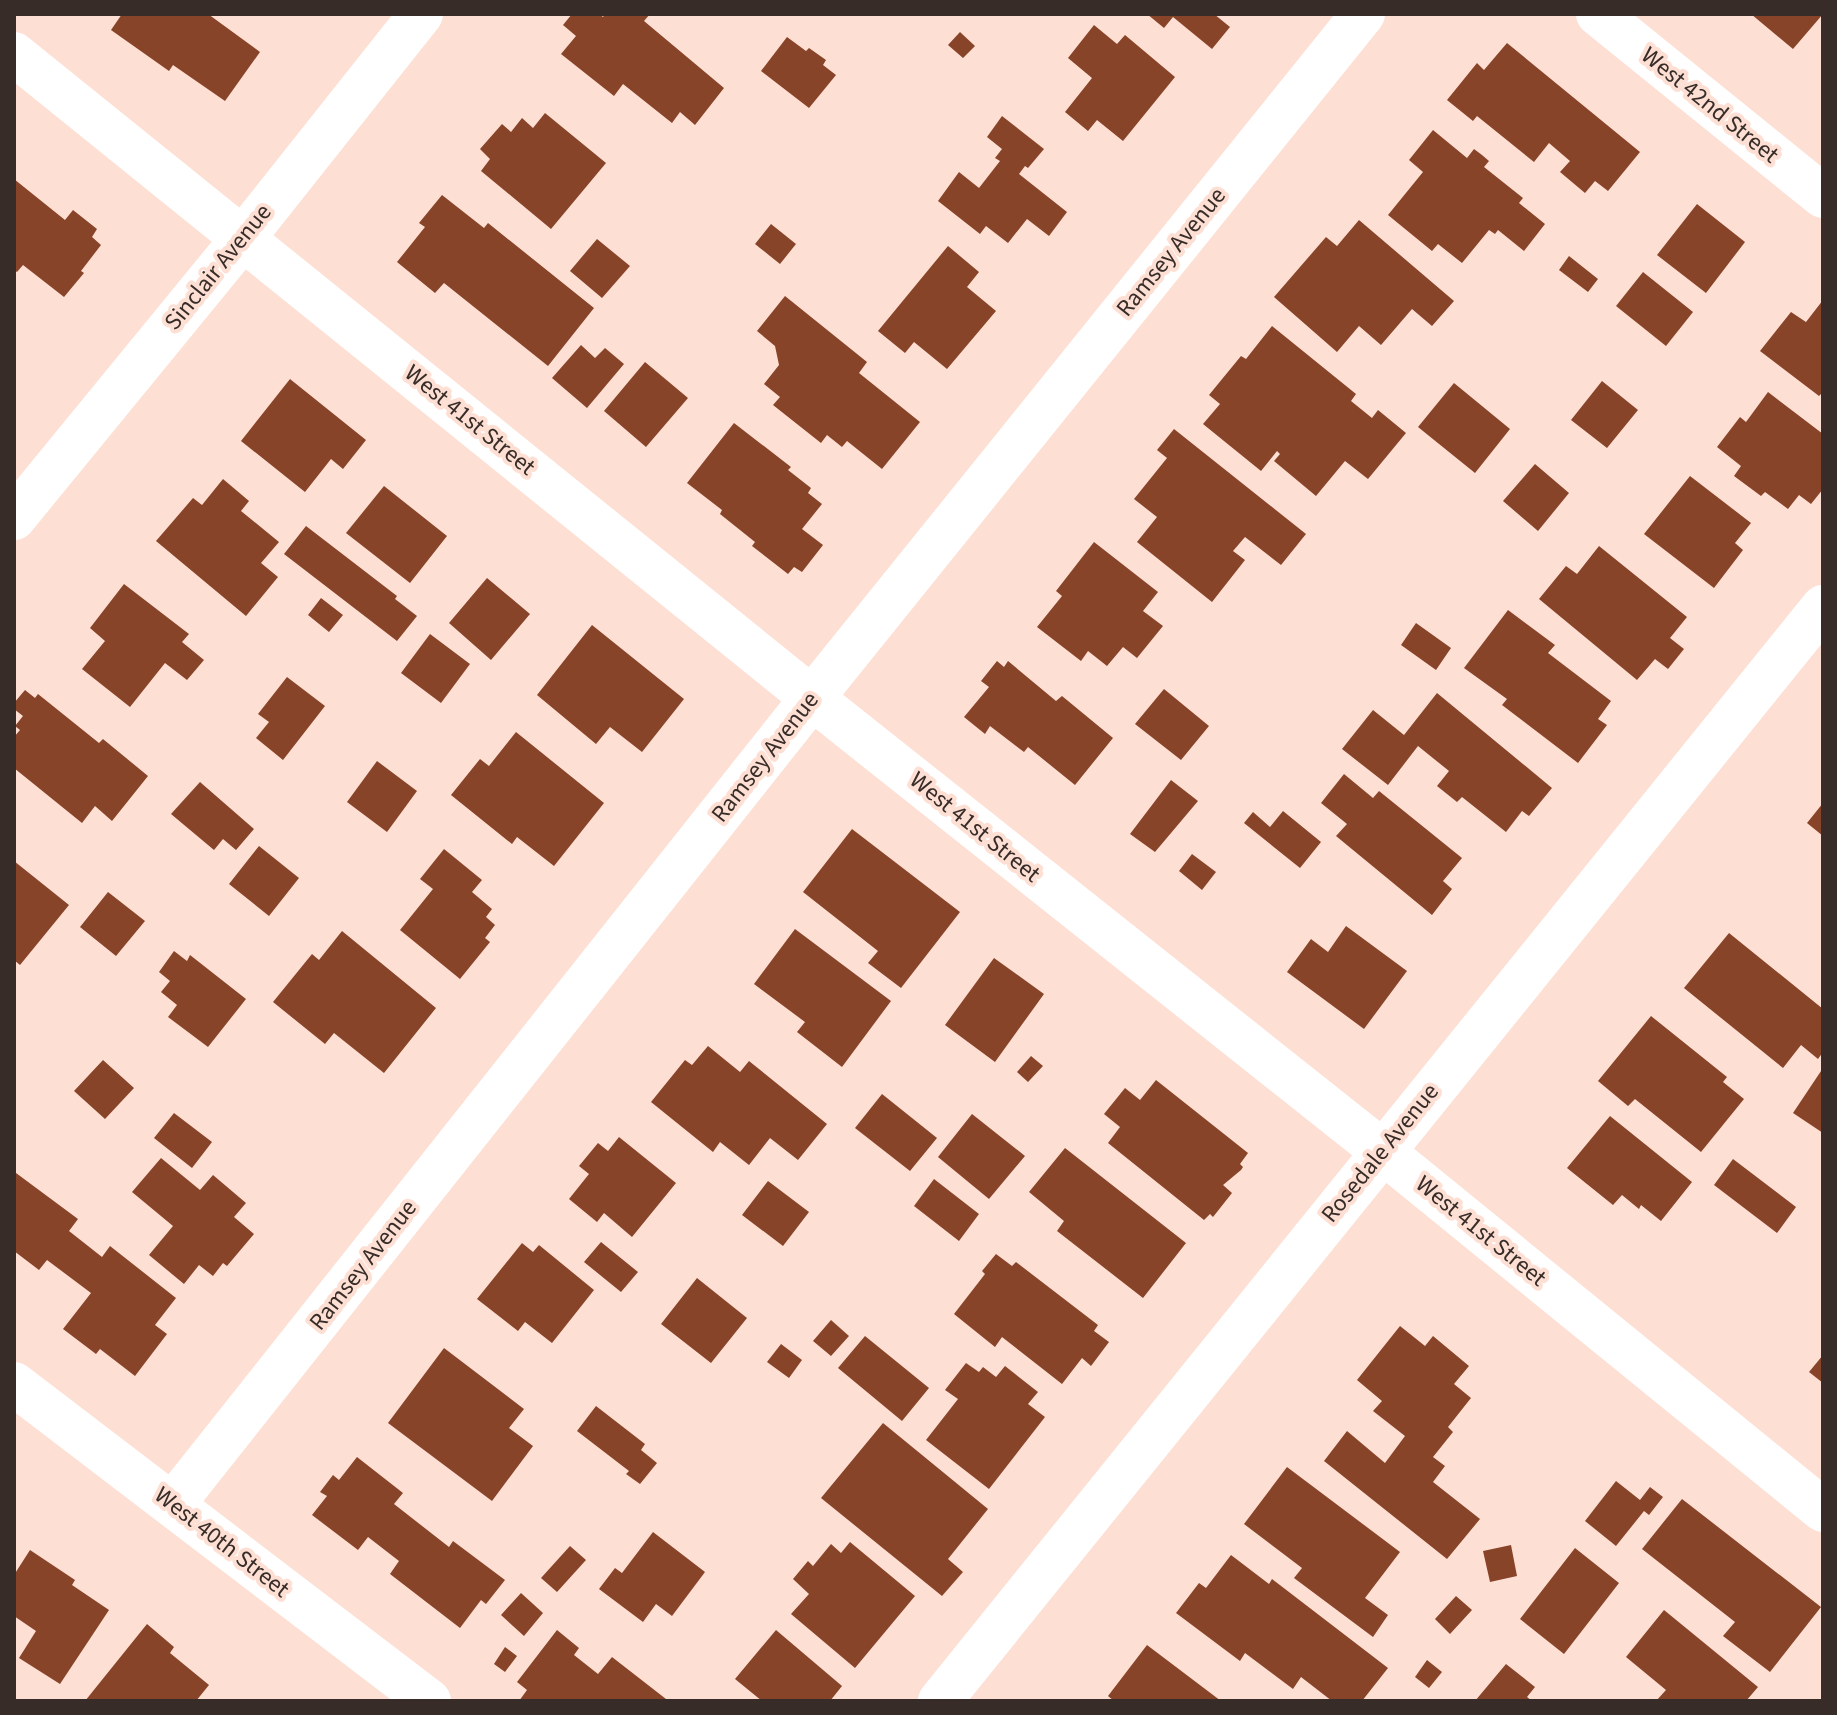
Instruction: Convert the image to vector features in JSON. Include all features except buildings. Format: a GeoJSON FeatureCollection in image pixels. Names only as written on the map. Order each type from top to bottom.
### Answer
{"type":"FeatureCollection","features":[{"type":"Feature","properties":{"kind":"street","name":"Sinclair Avenue"},"geometry":{"type":"LineString","coordinates":[[14,518],[421,14]]}},
{"type":"Feature","properties":{"kind":"street","name":"Ramsey Avenue"},"geometry":{"type":"LineString","coordinates":[[173,1504],[812,698],[1363,14]]}},
{"type":"Feature","properties":{"kind":"street","name":"West 42nd Street"},"geometry":{"type":"LineString","coordinates":[[1598,14],[1823,196]]}},
{"type":"Feature","properties":{"kind":"street","name":"West 41st Street"},"geometry":{"type":"LineString","coordinates":[[14,54],[812,698],[1382,1151],[1823,1510]]}},
{"type":"Feature","properties":{"kind":"street","name":"Rosedale Avenue"},"geometry":{"type":"LineString","coordinates":[[940,1701],[1823,607]]}},
{"type":"Feature","properties":{"kind":"street","name":"West 40th Street"},"geometry":{"type":"LineString","coordinates":[[14,1384],[429,1701]]}}]}
